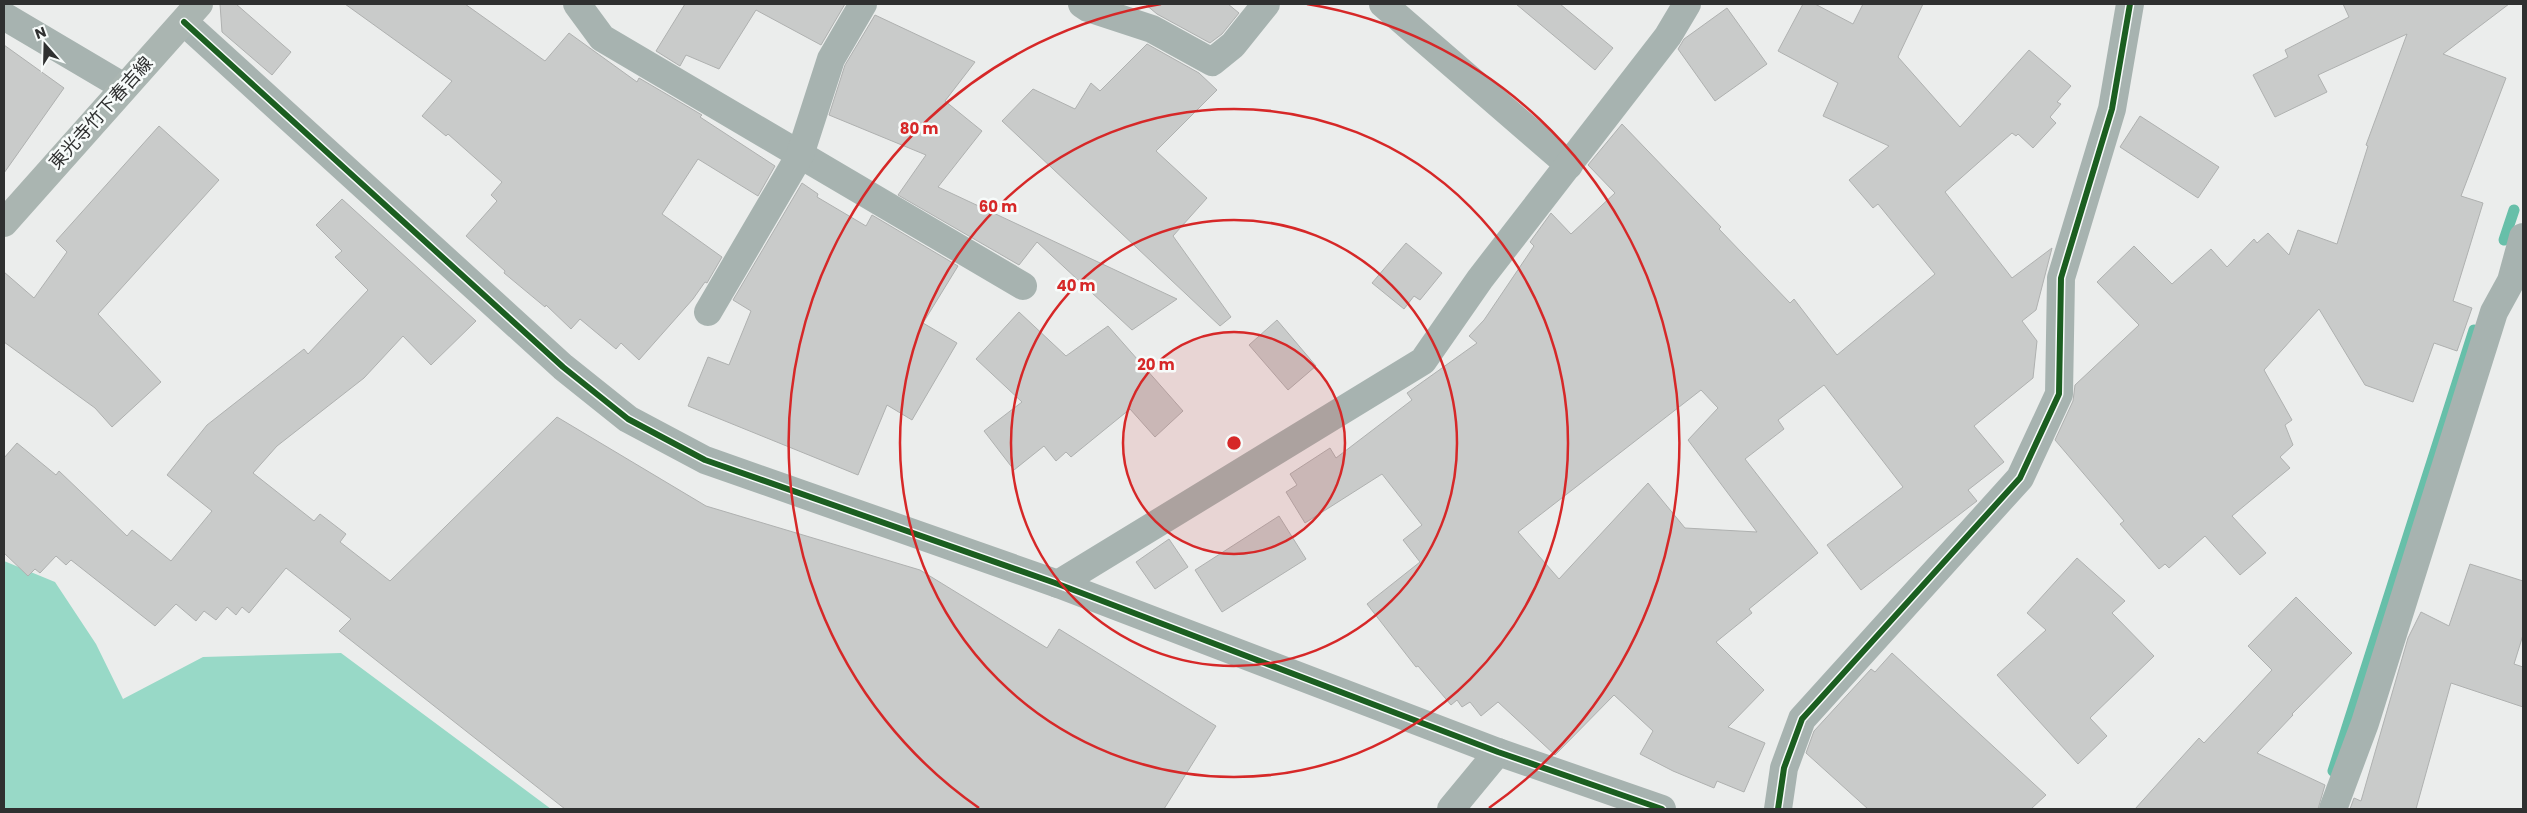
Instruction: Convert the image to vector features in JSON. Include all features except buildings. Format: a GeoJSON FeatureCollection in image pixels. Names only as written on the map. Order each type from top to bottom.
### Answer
{"type":"FeatureCollection","features":[{"type":"Feature","properties":{"kind":"main road","name":"東光寺竹下春吉線"},"geometry":{"type":"LineString","coordinates":[[4,223],[191,13]]}},
{"type":"Feature","properties":{"kind":"street"},"geometry":{"type":"LineString","coordinates":[[577,4],[602,38],[1023,286]]}},
{"type":"Feature","properties":{"kind":"street"},"geometry":{"type":"LineString","coordinates":[[708,312],[800,155],[831,59],[863,4]]}},
{"type":"Feature","properties":{"kind":"street"},"geometry":{"type":"LineString","coordinates":[[1082,4],[1088,8],[1152,29],[1212,62],[1233,45],[1266,4]]}},
{"type":"Feature","properties":{"kind":"street"},"geometry":{"type":"LineString","coordinates":[[1383,4],[1568,165]]}},
{"type":"Feature","properties":{"kind":"street"},"geometry":{"type":"LineString","coordinates":[[1058,584],[1424,361],[1480,279],[1668,36],[1687,4]]}},
{"type":"Feature","properties":{"kind":"street"},"geometry":{"type":"LineString","coordinates":[[1778,809],[1784,768],[1802,719],[2020,478],[2059,394],[2061,278],[2112,110],[2130,4]]}},
{"type":"Feature","properties":{"kind":"street"},"geometry":{"type":"LineString","coordinates":[[191,13],[563,367],[628,419],[705,460],[1058,584],[1498,752],[1662,809]]}},
{"type":"Feature","properties":{"kind":"street"},"geometry":{"type":"LineString","coordinates":[[4,16],[124,87]]}},
{"type":"Feature","properties":{"kind":"street"},"geometry":{"type":"LineString","coordinates":[[2333,809],[2365,723],[2494,312],[2511,281],[2523,237]]}},
{"type":"Feature","properties":{"kind":"street"},"geometry":{"type":"LineString","coordinates":[[1451,809],[1498,752]]}},
{"type":"Feature","properties":{"kind":"green space"},"geometry":{"type":"Polygon","coordinates":[[[4,561],[55,582],[96,644],[123,699],[203,657],[341,653],[551,809],[4,809],[4,561]]]}},
{"type":"Feature","properties":{"kind":"waterway"},"geometry":{"type":"LineString","coordinates":[[2504,240],[2514,210]]}},
{"type":"Feature","properties":{"kind":"waterway"},"geometry":{"type":"LineString","coordinates":[[2333,771],[2474,330]]}},
{"type":"Feature","properties":{"kind":"cycle path"},"geometry":{"type":"LineString","coordinates":[[1778,809],[1784,768],[1802,719],[2020,478],[2059,394],[2061,278],[2112,109],[2130,4]]}},
{"type":"Feature","properties":{"kind":"cycle path"},"geometry":{"type":"LineString","coordinates":[[184,22],[563,367],[628,419],[705,460],[1058,584],[1498,752],[1662,809]]}}]}
